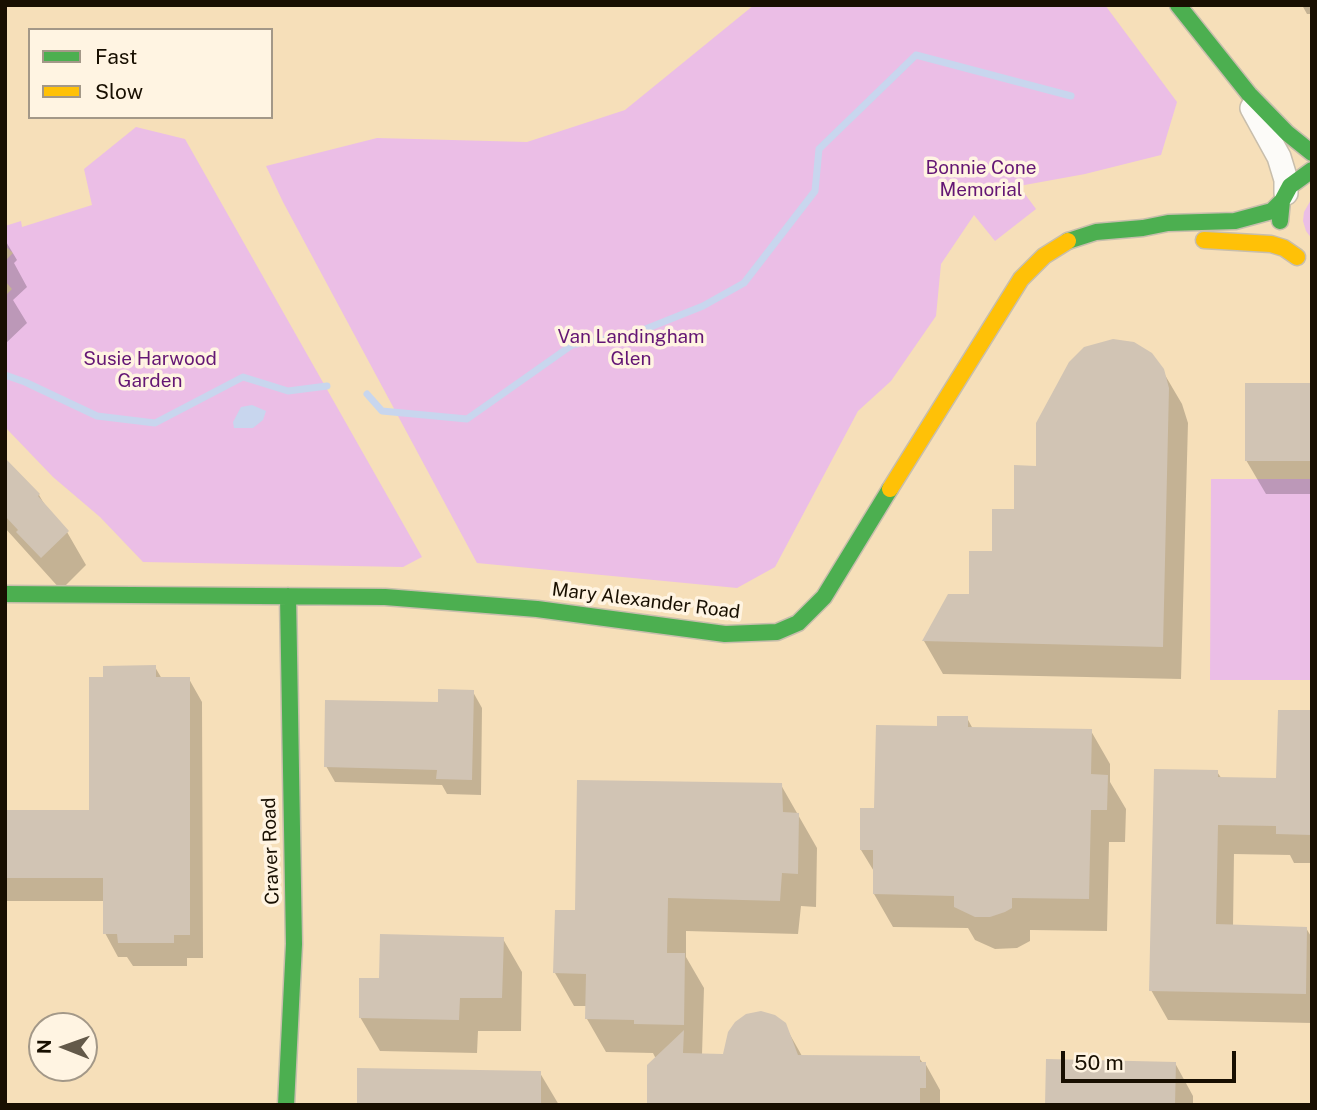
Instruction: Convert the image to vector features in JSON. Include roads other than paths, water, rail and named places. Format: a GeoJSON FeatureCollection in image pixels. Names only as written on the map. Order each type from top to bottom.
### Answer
{"type":"FeatureCollection","features":[{"type":"Feature","properties":{"kind":"street"},"geometry":{"type":"LineString","coordinates":[[1178,5],[1240,84],[1287,133],[1312,153]]}},
{"type":"Feature","properties":{"kind":"street"},"geometry":{"type":"LineString","coordinates":[[1240,84],[1279,157],[1286,180],[1284,197]]}},
{"type":"Feature","properties":{"kind":"street","name":"Mary Alexander Road"},"geometry":{"type":"LineString","coordinates":[[5,594],[385,597],[558,612],[725,634],[764,634],[789,628],[808,615],[824,597],[1021,279],[1044,257],[1069,240],[1096,232],[1168,223],[1235,221],[1272,211],[1296,180],[1312,170]]}},
{"type":"Feature","properties":{"kind":"street","name":"Mary Alexander Road"},"geometry":{"type":"LineString","coordinates":[[1284,197],[1280,218],[1282,235],[1297,257]]}},
{"type":"Feature","properties":{"kind":"street","name":"Mary Alexander Road"},"geometry":{"type":"LineString","coordinates":[[1119,231],[1176,240],[1271,243],[1284,248],[1311,267]]}},
{"type":"Feature","properties":{"kind":"street","name":"Craver Road"},"geometry":{"type":"LineString","coordinates":[[286,1105],[294,944],[288,596]]}},
{"type":"Feature","properties":{"kind":"water"},"geometry":{"type":"Polygon","coordinates":[[[252,405],[266,411],[263,420],[253,428],[234,428],[233,422],[241,407],[252,405]]]}},
{"type":"Feature","properties":{"kind":"waterway"},"geometry":{"type":"LineString","coordinates":[[367,394],[382,411],[467,419],[572,345],[623,338],[703,306],[744,283],[815,191],[819,149],[916,55],[1071,96]]}},
{"type":"Feature","properties":{"kind":"waterway"},"geometry":{"type":"LineString","coordinates":[[5,375],[97,416],[155,423],[243,377],[288,391],[327,386]]}},
{"type":"Feature","properties":{"kind":"park label","name":"Bonnie Cone Memorial"},"geometry":{"type":"Point","coordinates":[981,179]}},
{"type":"Feature","properties":{"kind":"park label","name":"Van Landingham Glen"},"geometry":{"type":"Point","coordinates":[631,348]}},
{"type":"Feature","properties":{"kind":"park label","name":"Susie Harwood Garden"},"geometry":{"type":"Point","coordinates":[150,370]}}]}
